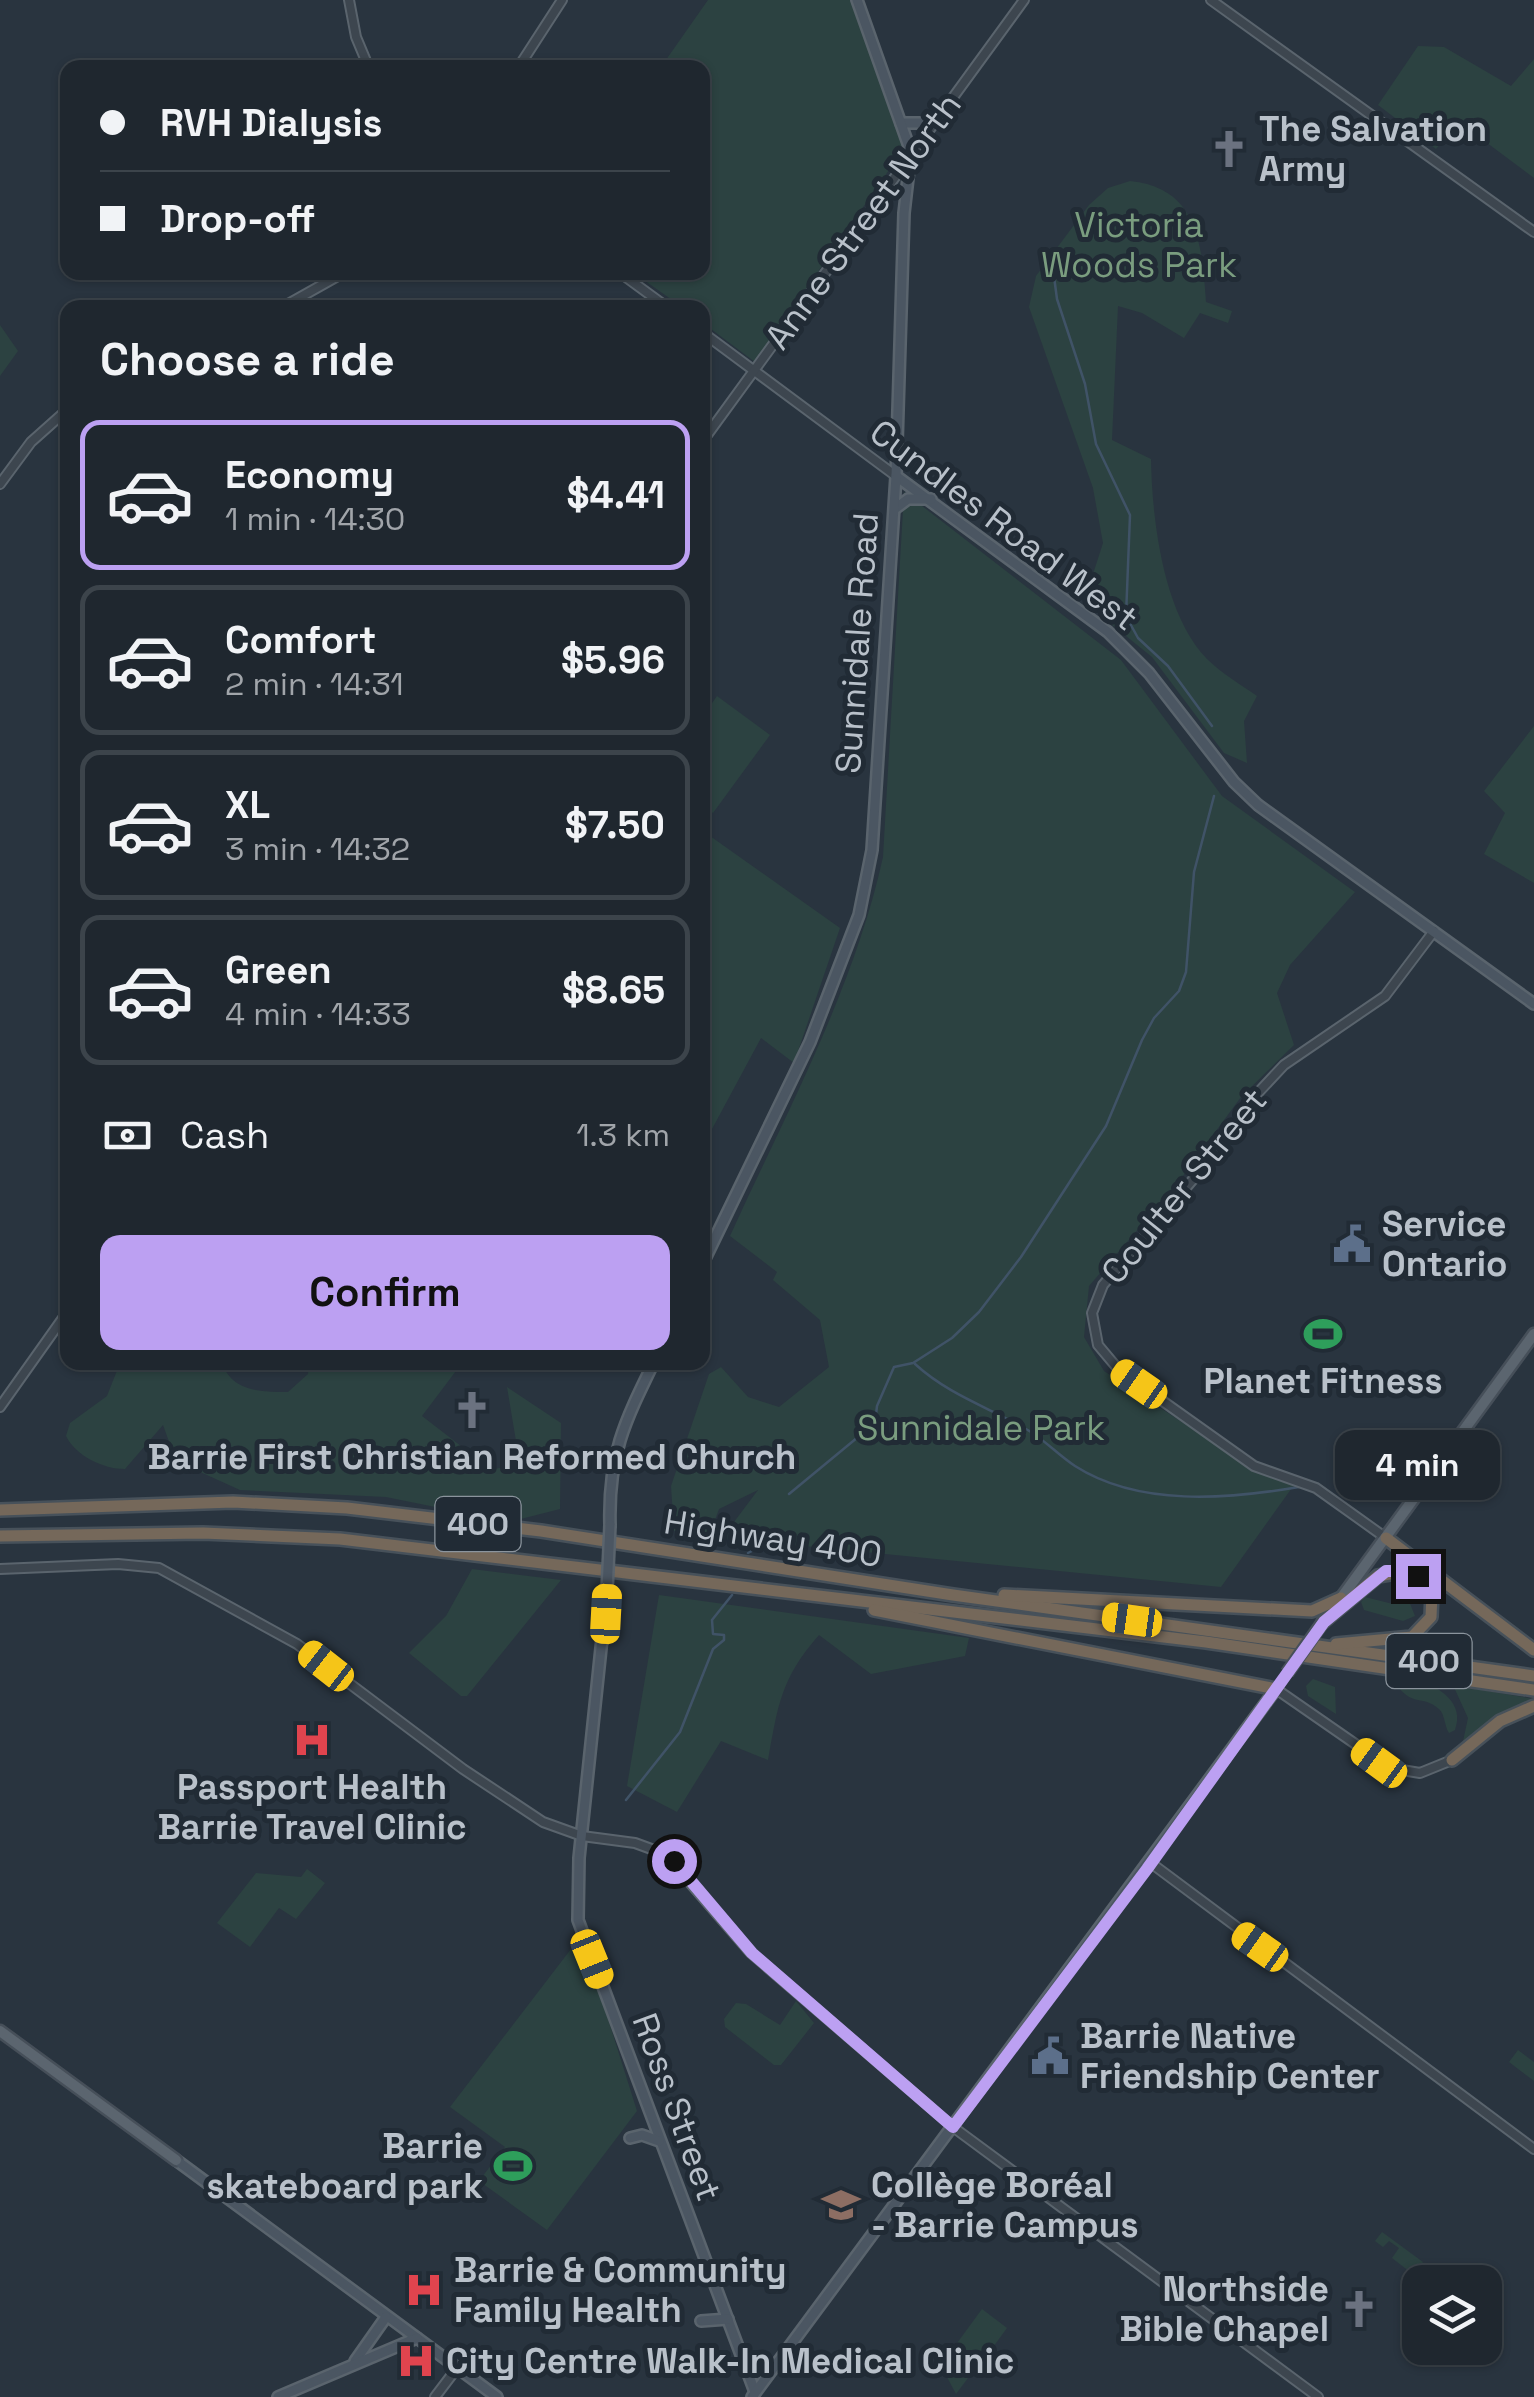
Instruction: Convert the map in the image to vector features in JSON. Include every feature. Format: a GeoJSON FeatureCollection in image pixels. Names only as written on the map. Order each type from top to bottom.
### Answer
{"type":"FeatureCollection","features":[{"type":"Feature","properties":{"kind":"highway","name":"Highway 400"},"geometry":{"type":"LineString","coordinates":[[0,1510],[233,1502],[347,1508],[541,1531],[953,1595],[1534,1676]]}},
{"type":"Feature","properties":{"kind":"highway","name":"Highway 400"},"geometry":{"type":"LineString","coordinates":[[0,1536],[203,1533],[340,1539],[1206,1642],[1534,1690]]}},
{"type":"Feature","properties":{"kind":"highway"},"geometry":{"type":"LineString","coordinates":[[1386,1538],[1534,1650]]}},
{"type":"Feature","properties":{"kind":"highway"},"geometry":{"type":"LineString","coordinates":[[1324,1622],[1386,1571],[1408,1571],[1432,1593],[1431,1616],[1412,1637],[1324,1647]]}},
{"type":"Feature","properties":{"kind":"highway"},"geometry":{"type":"LineString","coordinates":[[784,1592],[1276,1689]]}},
{"type":"Feature","properties":{"kind":"highway"},"geometry":{"type":"LineString","coordinates":[[953,1595],[1312,1611],[1342,1598]]}},
{"type":"Feature","properties":{"kind":"highway"},"geometry":{"type":"LineString","coordinates":[[1452,1760],[1500,1722],[1534,1706]]}},
{"type":"Feature","properties":{"kind":"main road","name":"Sunnidale Road"},"geometry":{"type":"LineString","coordinates":[[710,1249],[799,1068],[866,889],[894,510],[904,213],[911,152],[857,0]]}},
{"type":"Feature","properties":{"kind":"main road"},"geometry":{"type":"LineString","coordinates":[[901,124],[934,124]]}},
{"type":"Feature","properties":{"kind":"main road","name":"Cundles Road West"},"geometry":{"type":"LineString","coordinates":[[896,476],[1108,632],[1149,673],[1234,782],[1258,805],[1534,1004]]}},
{"type":"Feature","properties":{"kind":"main road"},"geometry":{"type":"LineString","coordinates":[[894,510],[899,502],[931,499]]}},
{"type":"Feature","properties":{"kind":"main road"},"geometry":{"type":"LineString","coordinates":[[754,2394],[1151,1863],[1534,1334]]}},
{"type":"Feature","properties":{"kind":"main road"},"geometry":{"type":"LineString","coordinates":[[582,1836],[608,1591],[610,1478],[616,1440],[650,1370]]}},
{"type":"Feature","properties":{"kind":"main road","name":"Ross Street"},"geometry":{"type":"LineString","coordinates":[[582,1836],[577,1903],[582,1936],[754,2394]]}},
{"type":"Feature","properties":{"kind":"main road"},"geometry":{"type":"LineString","coordinates":[[0,2030],[497,2397]]}},
{"type":"Feature","properties":{"kind":"main road"},"geometry":{"type":"LineString","coordinates":[[630,2138],[647,2136],[661,2143]]}},
{"type":"Feature","properties":{"kind":"main road"},"geometry":{"type":"LineString","coordinates":[[355,2361],[386,2317]]}},
{"type":"Feature","properties":{"kind":"main road"},"geometry":{"type":"LineString","coordinates":[[701,2322],[728,2320]]}},
{"type":"Feature","properties":{"kind":"main road"},"geometry":{"type":"LineString","coordinates":[[286,2395],[355,2361],[417,2338]]}},
{"type":"Feature","properties":{"kind":"main road"},"geometry":{"type":"LineString","coordinates":[[745,2365],[770,2373]]}},
{"type":"Feature","properties":{"kind":"street"},"geometry":{"type":"LineString","coordinates":[[349,0],[356,37],[366,60]]}},
{"type":"Feature","properties":{"kind":"street"},"geometry":{"type":"LineString","coordinates":[[523,60],[562,0]]}},
{"type":"Feature","properties":{"kind":"street","name":"Anne Street North"},"geometry":{"type":"LineString","coordinates":[[710,431],[1024,0]]}},
{"type":"Feature","properties":{"kind":"street"},"geometry":{"type":"LineString","coordinates":[[1212,0],[1534,232]]}},
{"type":"Feature","properties":{"kind":"street"},"geometry":{"type":"LineString","coordinates":[[295,300],[331,280]]}},
{"type":"Feature","properties":{"kind":"street"},"geometry":{"type":"LineString","coordinates":[[630,280],[657,300]]}},
{"type":"Feature","properties":{"kind":"street","name":"Cundles Road West"},"geometry":{"type":"LineString","coordinates":[[710,338],[896,476]]}},
{"type":"Feature","properties":{"kind":"street"},"geometry":{"type":"LineString","coordinates":[[0,484],[31,442],[60,416]]}},
{"type":"Feature","properties":{"kind":"street","name":"Coulter Street"},"geometry":{"type":"LineString","coordinates":[[1386,1538],[1316,1488],[1254,1466],[1119,1370],[1098,1345],[1092,1313],[1103,1285],[1214,1156],[1254,1097],[1284,1065],[1385,996],[1434,931]]}},
{"type":"Feature","properties":{"kind":"street"},"geometry":{"type":"LineString","coordinates":[[0,1407],[60,1322]]}},
{"type":"Feature","properties":{"kind":"street"},"geometry":{"type":"LineString","coordinates":[[0,1568],[128,1564],[167,1571],[305,1649],[463,1770],[533,1816],[582,1836],[636,1843],[665,1854],[752,1953],[953,2127],[1318,2397]]}},
{"type":"Feature","properties":{"kind":"street"},"geometry":{"type":"LineString","coordinates":[[1276,1689],[1390,1768],[1420,1773],[1452,1760]]}},
{"type":"Feature","properties":{"kind":"street"},"geometry":{"type":"LineString","coordinates":[[1151,1863],[1534,2149]]}},
{"type":"Feature","properties":{"kind":"street"},"geometry":{"type":"LineString","coordinates":[[435,2397],[457,2368]]}},
{"type":"Feature","properties":{"kind":"green space"},"geometry":{"type":"Polygon","coordinates":[[[708,0],[852,0],[905,147],[755,362],[710,328],[710,300],[672,300],[644,280],[710,280],[710,60],[666,60],[708,0]]]}},
{"type":"Feature","properties":{"kind":"green space"},"geometry":{"type":"Polygon","coordinates":[[[1418,46],[1444,47],[1511,86],[1534,59],[1534,178],[1459,122],[1436,149],[1378,105],[1418,46]]]}},
{"type":"Feature","properties":{"kind":"green space","name":"Victoria Woods Park"},"geometry":{"type":"Polygon","coordinates":[[[1130,181],[1153,186],[1183,208],[1198,241],[1206,302],[1232,311],[1228,323],[1200,313],[1184,338],[1142,313],[1118,306],[1112,440],[1151,459],[1163,565],[1170,592],[1192,640],[1212,664],[1257,696],[1244,721],[1247,763],[1224,753],[1152,657],[1084,602],[1103,543],[1093,488],[1029,307],[1036,276],[1089,205],[1108,188],[1130,181]]]}},
{"type":"Feature","properties":{"kind":"green space"},"geometry":{"type":"Polygon","coordinates":[[[0,325],[18,351],[0,376],[0,325]]]}},
{"type":"Feature","properties":{"kind":"green space","name":"Sunnidale Park"},"geometry":{"type":"Polygon","coordinates":[[[904,492],[1121,660],[1222,796],[1355,892],[1290,965],[1277,993],[1294,1045],[1241,1097],[1177,1184],[1089,1286],[1084,1337],[1104,1371],[1252,1468],[1294,1485],[1221,1587],[722,1538],[758,1490],[719,1509],[709,1537],[674,1531],[671,1486],[709,1374],[721,1367],[748,1397],[779,1407],[829,1367],[820,1320],[773,1280],[777,1272],[730,1236],[837,1002],[883,857],[904,492]]]}},
{"type":"Feature","properties":{"kind":"green space"},"geometry":{"type":"Polygon","coordinates":[[[717,696],[770,735],[713,813],[710,811],[710,706],[717,696]]]}},
{"type":"Feature","properties":{"kind":"green space"},"geometry":{"type":"Polygon","coordinates":[[[1534,726],[1534,883],[1484,854],[1505,813],[1484,791],[1534,726]]]}},
{"type":"Feature","properties":{"kind":"green space"},"geometry":{"type":"Polygon","coordinates":[[[710,836],[840,928],[794,1063],[761,1038],[712,1129],[710,836]]]}},
{"type":"Feature","properties":{"kind":"green space"},"geometry":{"type":"Polygon","coordinates":[[[117,1370],[226,1370],[240,1385],[288,1392],[308,1370],[457,1370],[422,1416],[492,1470],[510,1465],[516,1441],[507,1387],[561,1423],[560,1509],[509,1522],[386,1497],[240,1490],[176,1461],[163,1425],[125,1469],[99,1464],[76,1450],[66,1436],[70,1423],[107,1396],[117,1370]]]}},
{"type":"Feature","properties":{"kind":"green space"},"geometry":{"type":"Polygon","coordinates":[[[472,1569],[561,1580],[467,1696],[461,1696],[409,1653],[446,1616],[472,1569]]]}},
{"type":"Feature","properties":{"kind":"green space"},"geometry":{"type":"Polygon","coordinates":[[[659,1595],[969,1638],[965,1656],[871,1674],[819,1635],[796,1665],[783,1693],[768,1760],[721,1741],[677,1812],[627,1786],[659,1595]]]}},
{"type":"Feature","properties":{"kind":"green space"},"geometry":{"type":"Polygon","coordinates":[[[1365,1597],[1393,1604],[1409,1601],[1415,1616],[1403,1621],[1364,1610],[1361,1602],[1365,1597]]]}},
{"type":"Feature","properties":{"kind":"green space"},"geometry":{"type":"Polygon","coordinates":[[[1397,1675],[1441,1691],[1455,1708],[1455,1730],[1449,1733],[1439,1709],[1406,1695],[1395,1682],[1397,1675]]]}},
{"type":"Feature","properties":{"kind":"green space"},"geometry":{"type":"Polygon","coordinates":[[[1313,1679],[1335,1687],[1336,1714],[1308,1696],[1306,1686],[1313,1679]]]}},
{"type":"Feature","properties":{"kind":"green space"},"geometry":{"type":"Polygon","coordinates":[[[1453,1685],[1534,1699],[1534,1704],[1462,1746],[1468,1718],[1453,1685]]]}},
{"type":"Feature","properties":{"kind":"green space"},"geometry":{"type":"Polygon","coordinates":[[[307,1869],[325,1883],[296,1919],[279,1908],[250,1947],[217,1923],[256,1873],[301,1877],[307,1869]]]}},
{"type":"Feature","properties":{"kind":"green space"},"geometry":{"type":"Polygon","coordinates":[[[571,1949],[580,1951],[603,2003],[637,2111],[547,2230],[479,2181],[505,2147],[450,2107],[571,1949]]]}},
{"type":"Feature","properties":{"kind":"green space"},"geometry":{"type":"Polygon","coordinates":[[[796,2001],[814,2023],[781,2065],[774,2065],[725,2027],[724,2019],[736,2003],[746,2004],[780,2025],[796,2001]]]}},
{"type":"Feature","properties":{"kind":"green space"},"geometry":{"type":"Polygon","coordinates":[[[1518,2050],[1534,2062],[1534,2081],[1509,2062],[1518,2050]]]}},
{"type":"Feature","properties":{"kind":"green space"},"geometry":{"type":"Polygon","coordinates":[[[1382,2232],[1423,2262],[1402,2266],[1392,2258],[1399,2248],[1389,2241],[1383,2247],[1375,2241],[1382,2232]]]}},
{"type":"Feature","properties":{"kind":"green space"},"geometry":{"type":"Polygon","coordinates":[[[982,2309],[1007,2328],[977,2369],[952,2350],[982,2309]]]}},
{"type":"Feature","properties":{"kind":"green space"},"geometry":{"type":"Polygon","coordinates":[[[944,2360],[968,2378],[956,2394],[939,2362],[944,2360]]]}},
{"type":"Feature","properties":{"kind":"waterway"},"geometry":{"type":"LineString","coordinates":[[1053,269],[1057,299],[1085,384],[1096,444],[1130,515],[1126,616],[1138,638],[1168,666],[1212,726]]}},
{"type":"Feature","properties":{"kind":"waterway"},"geometry":{"type":"LineString","coordinates":[[789,1494],[875,1423],[877,1406],[894,1367],[913,1363],[952,1338],[979,1312],[1021,1257],[1106,1126],[1142,1040],[1154,1018],[1179,991],[1186,972],[1194,872],[1214,796]]}},
{"type":"Feature","properties":{"kind":"waterway"},"geometry":{"type":"LineString","coordinates":[[915,1364],[955,1392],[1033,1433],[1075,1466],[1127,1488],[1155,1494],[1214,1496],[1299,1487]]}},
{"type":"Feature","properties":{"kind":"waterway"},"geometry":{"type":"LineString","coordinates":[[748,1553],[769,1542],[771,1532]]}},
{"type":"Feature","properties":{"kind":"waterway"},"geometry":{"type":"LineString","coordinates":[[626,1800],[680,1732],[713,1649],[724,1640],[724,1635],[713,1634],[712,1620],[732,1595]]}},
{"type":"Feature","properties":{"kind":"place","name":"The Salvation Army"},"geometry":{"type":"Point","coordinates":[1229,149]}},
{"type":"Feature","properties":{"kind":"place","name":"Service Ontario"},"geometry":{"type":"Point","coordinates":[1352,1244]}},
{"type":"Feature","properties":{"kind":"place","name":"Planet Fitness"},"geometry":{"type":"Point","coordinates":[1323,1334]}},
{"type":"Feature","properties":{"kind":"place","name":"Barrie First Christian Reformed Church"},"geometry":{"type":"Point","coordinates":[472,1410]}},
{"type":"Feature","properties":{"kind":"place","name":"Passport Health Barrie Travel Clinic"},"geometry":{"type":"Point","coordinates":[312,1740]}},
{"type":"Feature","properties":{"kind":"place","name":"Barrie Native Friendship Center"},"geometry":{"type":"Point","coordinates":[1050,2056]}},
{"type":"Feature","properties":{"kind":"place","name":"Barrie skateboard park"},"geometry":{"type":"Point","coordinates":[513,2166]}},
{"type":"Feature","properties":{"kind":"place","name":"Collège Boréal - Barrie Campus"},"geometry":{"type":"Point","coordinates":[841,2205]}},
{"type":"Feature","properties":{"kind":"place","name":"Barrie & Community Family Health"},"geometry":{"type":"Point","coordinates":[424,2290]}},
{"type":"Feature","properties":{"kind":"place","name":"Northside Bible Chapel"},"geometry":{"type":"Point","coordinates":[1359,2309]}},
{"type":"Feature","properties":{"kind":"place","name":"City Centre Walk-In Medical Clinic"},"geometry":{"type":"Point","coordinates":[416,2361]}},
{"type":"Feature","properties":{"kind":"route"},"geometry":{"type":"LineString","coordinates":[[674,1861],[752,1953],[953,2127],[1147,1869],[1324,1622],[1386,1571],[1408,1571],[1418,1576]]}}]}
